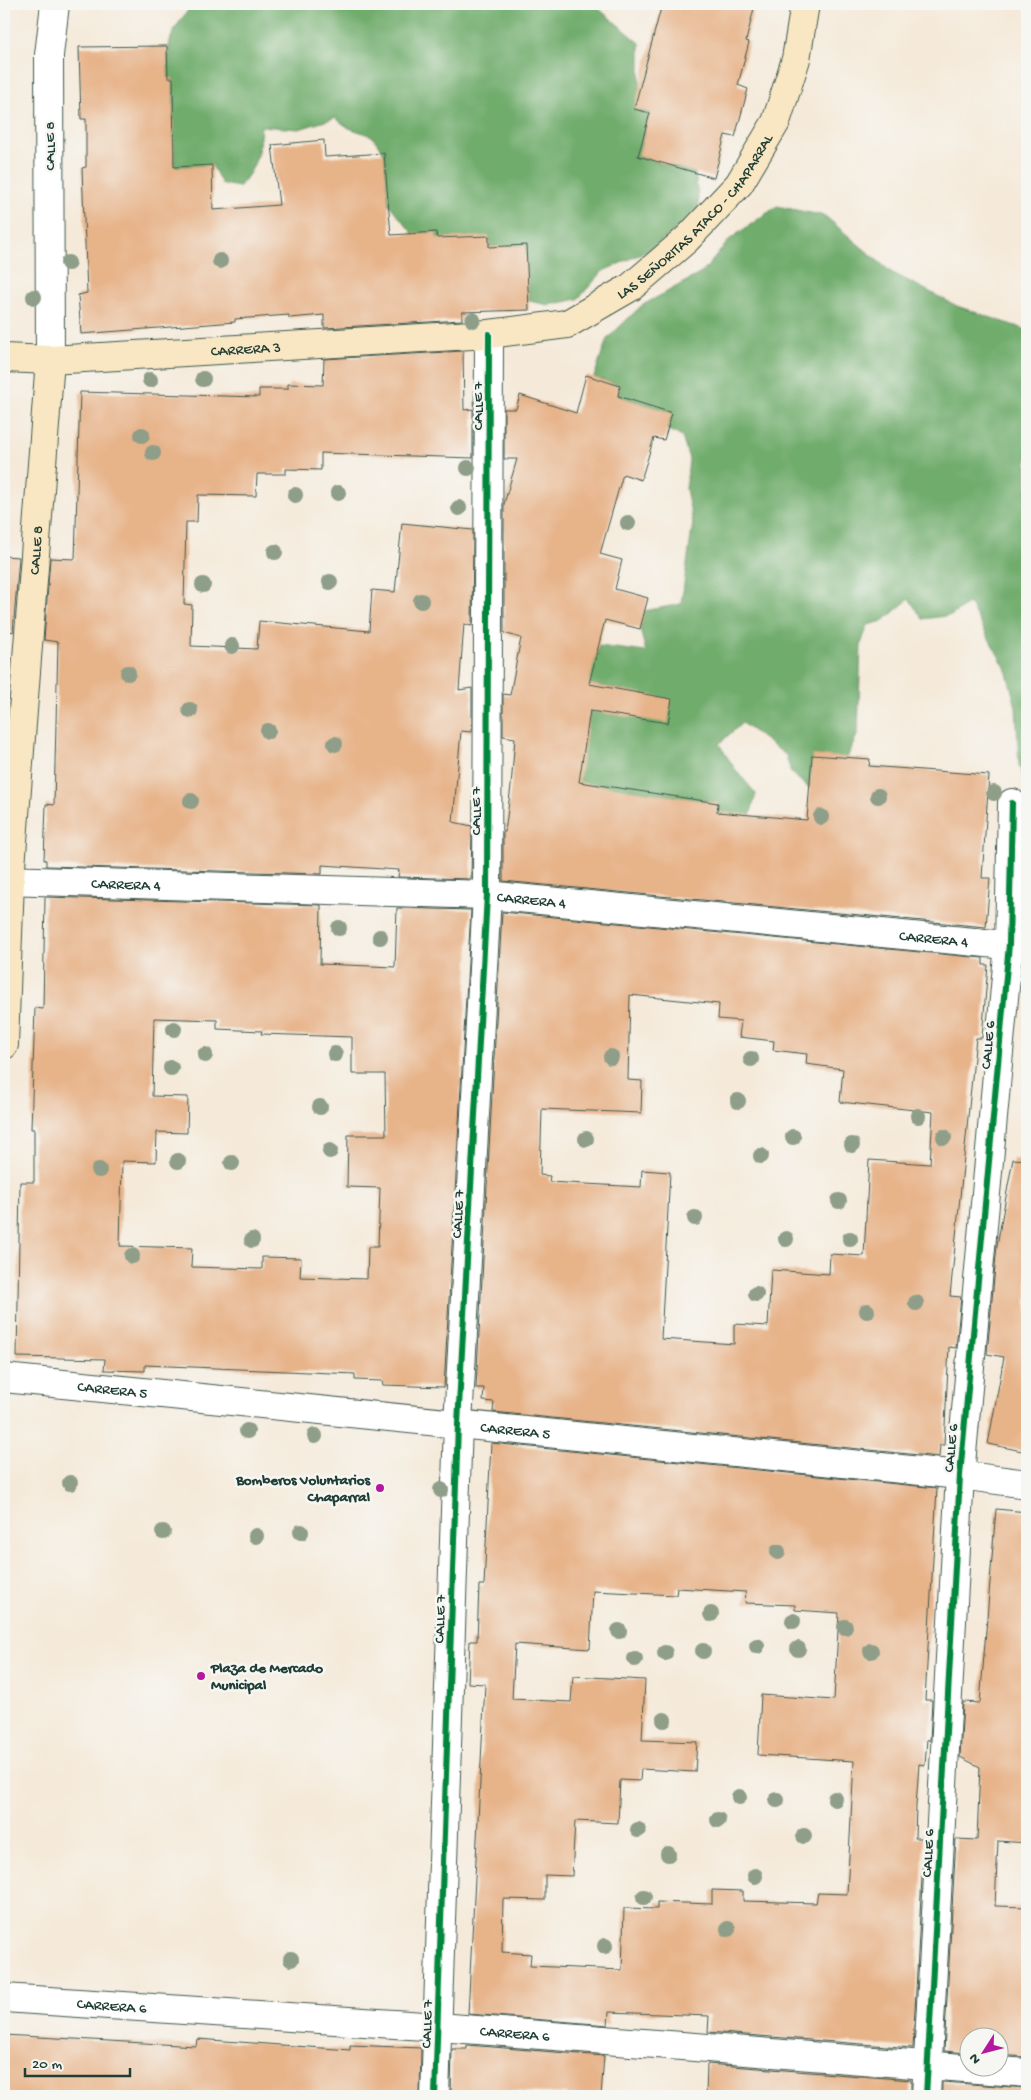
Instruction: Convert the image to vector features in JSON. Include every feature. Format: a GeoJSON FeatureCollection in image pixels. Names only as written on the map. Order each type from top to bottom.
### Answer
{"type":"FeatureCollection","features":[{"type":"Feature","properties":{"kind":"street","name":"CALLE 8"},"geometry":{"type":"LineString","coordinates":[[4,1045],[7,880],[50,360],[48,55],[55,4]]}},
{"type":"Feature","properties":{"kind":"street","name":"LAS SEÑORITAS ATACO - CHAPARRAL"},"geometry":{"type":"LineString","coordinates":[[489,334],[567,324],[631,286],[688,239],[739,184],[776,122],[796,59],[804,4]]}},
{"type":"Feature","properties":{"kind":"street","name":"CARRERA 3"},"geometry":{"type":"LineString","coordinates":[[4,358],[50,360],[489,334]]}},
{"type":"Feature","properties":{"kind":"street","name":"CALLE 7"},"geometry":{"type":"LineString","coordinates":[[435,2096],[439,2028],[458,1424],[488,895],[489,334]]}},
{"type":"Feature","properties":{"kind":"street","name":"CALLE 6"},"geometry":{"type":"LineString","coordinates":[[926,2096],[960,1475],[1018,946],[1012,803]]}},
{"type":"Feature","properties":{"kind":"street","name":"CARRERA 4"},"geometry":{"type":"LineString","coordinates":[[7,880],[488,895],[1018,946]]}},
{"type":"Feature","properties":{"kind":"street","name":"CARRERA 5"},"geometry":{"type":"LineString","coordinates":[[4,1378],[960,1475],[1027,1484]]}},
{"type":"Feature","properties":{"kind":"street","name":"CARRERA 6"},"geometry":{"type":"LineString","coordinates":[[4,1998],[439,2028],[1027,2073]]}},
{"type":"Feature","properties":{"kind":"green space"},"geometry":{"type":"Polygon","coordinates":[[[193,4],[593,4],[640,43],[640,89],[634,109],[650,113],[638,156],[695,173],[699,206],[676,230],[650,250],[603,271],[578,299],[549,305],[529,301],[526,245],[489,247],[489,237],[437,238],[436,232],[413,234],[388,203],[384,153],[372,136],[349,128],[335,118],[299,129],[261,126],[256,159],[250,173],[239,187],[222,184],[212,165],[174,167],[173,78],[168,78],[169,45],[174,30],[193,4]]]}},
{"type":"Feature","properties":{"kind":"green space"},"geometry":{"type":"Polygon","coordinates":[[[777,206],[825,216],[891,272],[957,306],[1027,330],[1027,787],[1019,765],[1016,707],[1006,669],[969,603],[952,615],[923,619],[909,599],[883,621],[868,625],[861,644],[858,733],[847,758],[812,755],[809,788],[791,773],[786,755],[742,723],[719,744],[735,769],[756,794],[750,816],[715,822],[718,803],[631,790],[553,792],[560,744],[584,748],[590,710],[619,715],[623,690],[583,683],[596,657],[599,646],[646,652],[640,629],[644,611],[681,604],[693,523],[686,489],[689,459],[682,437],[667,429],[672,413],[618,396],[620,386],[594,377],[607,339],[641,306],[703,272],[730,239],[777,206]]]}},
{"type":"Feature","properties":{"kind":"building"},"geometry":{"type":"Polygon","coordinates":[[[662,4],[755,4],[746,41],[749,42],[738,85],[748,89],[735,137],[725,135],[714,178],[638,156],[650,113],[634,109],[662,4]]]}},
{"type":"Feature","properties":{"kind":"building"},"geometry":{"type":"Polygon","coordinates":[[[167,46],[168,78],[173,78],[174,167],[212,165],[213,210],[279,205],[272,145],[324,140],[325,157],[384,153],[391,235],[436,232],[437,238],[489,236],[489,247],[526,245],[529,310],[462,312],[462,320],[324,328],[324,315],[289,318],[289,315],[235,319],[235,322],[81,334],[78,295],[87,293],[82,168],[86,167],[86,119],[81,119],[79,47],[167,46]]]}},
{"type":"Feature","properties":{"kind":"building"},"geometry":{"type":"Polygon","coordinates":[[[463,351],[464,410],[473,409],[473,458],[321,453],[321,470],[286,469],[286,474],[257,474],[256,496],[198,495],[197,522],[186,522],[184,604],[192,605],[191,646],[257,649],[259,621],[369,631],[372,590],[395,592],[402,523],[473,530],[472,626],[464,624],[459,690],[472,688],[472,732],[461,731],[453,822],[472,826],[471,879],[398,877],[399,870],[322,865],[322,874],[46,866],[46,860],[44,860],[46,804],[54,805],[58,642],[44,640],[50,558],[75,559],[80,392],[259,397],[259,389],[288,389],[288,384],[323,385],[324,359],[463,351]]]}},
{"type":"Feature","properties":{"kind":"building"},"geometry":{"type":"Polygon","coordinates":[[[586,375],[620,386],[618,396],[672,413],[664,440],[654,438],[641,480],[623,474],[600,554],[622,560],[615,589],[648,598],[640,629],[605,620],[589,684],[672,699],[668,723],[590,711],[579,782],[718,803],[717,812],[807,820],[812,755],[870,759],[869,766],[989,775],[982,878],[990,878],[986,927],[503,881],[503,832],[505,832],[511,786],[515,738],[503,736],[503,694],[510,695],[521,638],[504,633],[504,504],[517,459],[504,459],[504,409],[516,409],[520,395],[576,413],[586,375]]]}},
{"type":"Feature","properties":{"kind":"building"},"geometry":{"type":"Polygon","coordinates":[[[4,556],[19,557],[13,632],[4,630],[4,556]]]}},
{"type":"Feature","properties":{"kind":"building"},"geometry":{"type":"Polygon","coordinates":[[[45,897],[321,905],[320,964],[395,967],[397,908],[471,910],[444,1387],[383,1385],[382,1381],[355,1380],[355,1374],[145,1365],[145,1371],[104,1370],[105,1359],[17,1357],[20,1182],[34,1182],[34,1129],[31,1129],[35,1008],[43,1009],[45,897]],[[154,1018],[152,1096],[188,1097],[187,1133],[157,1132],[156,1162],[122,1161],[120,1246],[192,1248],[191,1267],[262,1269],[262,1257],[301,1258],[300,1277],[367,1279],[368,1247],[378,1247],[380,1188],[347,1187],[348,1135],[386,1135],[385,1074],[352,1074],[352,1037],[261,1034],[262,1031],[217,1029],[217,1020],[154,1018]]]}},
{"type":"Feature","properties":{"kind":"building"},"geometry":{"type":"Polygon","coordinates":[[[502,912],[983,958],[983,965],[988,965],[982,1038],[976,1038],[950,1296],[961,1297],[956,1348],[949,1347],[944,1445],[940,1445],[939,1457],[493,1412],[494,1402],[483,1401],[484,1388],[476,1388],[502,912]],[[630,995],[628,1080],[642,1081],[641,1113],[542,1109],[540,1175],[550,1176],[549,1182],[641,1187],[642,1170],[670,1172],[661,1339],[734,1344],[734,1324],[768,1326],[771,1270],[829,1274],[830,1254],[864,1256],[869,1160],[930,1164],[933,1112],[840,1102],[843,1069],[806,1064],[807,1054],[773,1050],[774,1041],[739,1037],[741,1021],[718,1019],[719,1004],[630,995]]]}},
{"type":"Feature","properties":{"kind":"building"},"geometry":{"type":"Polygon","coordinates":[[[1013,1159],[1027,1160],[1027,1452],[988,1444],[1004,1357],[987,1354],[997,1245],[1013,1159]]]}},
{"type":"Feature","properties":{"kind":"building"},"geometry":{"type":"Polygon","coordinates":[[[491,1443],[937,1488],[925,1700],[932,1700],[930,1741],[927,1739],[925,1765],[919,1764],[916,1806],[915,1838],[924,1838],[913,2048],[708,2032],[709,2016],[609,2012],[608,2025],[468,2014],[485,1684],[468,1683],[470,1641],[477,1641],[479,1585],[484,1585],[491,1443]],[[677,1588],[676,1595],[593,1591],[590,1649],[515,1644],[512,1699],[571,1702],[573,1676],[645,1680],[642,1740],[697,1742],[695,1772],[641,1769],[640,1781],[620,1780],[618,1823],[575,1821],[572,1876],[545,1875],[545,1900],[503,1899],[502,1952],[531,1954],[530,1966],[622,1970],[624,1908],[657,1909],[657,1902],[712,1904],[712,1890],[743,1891],[743,1901],[816,1903],[818,1893],[847,1894],[854,1761],[758,1755],[761,1695],[834,1700],[839,1613],[795,1610],[795,1605],[745,1603],[746,1592],[677,1588]]]}},
{"type":"Feature","properties":{"kind":"building"},"geometry":{"type":"Polygon","coordinates":[[[996,1509],[1027,1512],[1027,1843],[998,1841],[995,1906],[1027,1907],[1027,2057],[1008,2056],[1008,2028],[958,2028],[958,2052],[944,2051],[956,1839],[977,1840],[980,1767],[960,1757],[963,1702],[980,1703],[996,1509]]]}},
{"type":"Feature","properties":{"kind":"building"},"geometry":{"type":"Polygon","coordinates":[[[4,2035],[196,2046],[197,2039],[350,2050],[350,2045],[421,2048],[420,2096],[4,2096],[4,2035]]]}},
{"type":"Feature","properties":{"kind":"building"},"geometry":{"type":"Polygon","coordinates":[[[467,2045],[604,2056],[601,2096],[566,2096],[566,2094],[503,2091],[503,2096],[451,2096],[452,2049],[467,2049],[467,2045]]]}},
{"type":"Feature","properties":{"kind":"building"},"geometry":{"type":"Polygon","coordinates":[[[707,2064],[911,2080],[911,2096],[706,2096],[707,2064]]]}},
{"type":"Feature","properties":{"kind":"building"},"geometry":{"type":"Polygon","coordinates":[[[942,2082],[1027,2088],[1027,2096],[942,2096],[942,2082]]]}},
{"type":"Feature","properties":{"kind":"cycle path"},"geometry":{"type":"LineString","coordinates":[[435,2096],[458,1424],[487,895],[489,334]]}},
{"type":"Feature","properties":{"kind":"cycle path"},"geometry":{"type":"LineString","coordinates":[[926,2096],[960,1475],[1009,944],[1012,803]]}},
{"type":"Feature","properties":{"kind":"place","name":"Bomberos Voluntarios Chaparral"},"geometry":{"type":"Point","coordinates":[380,1488]}},
{"type":"Feature","properties":{"kind":"place","name":"Plaza de Mercado Municipal"},"geometry":{"type":"Point","coordinates":[201,1676]}}]}
